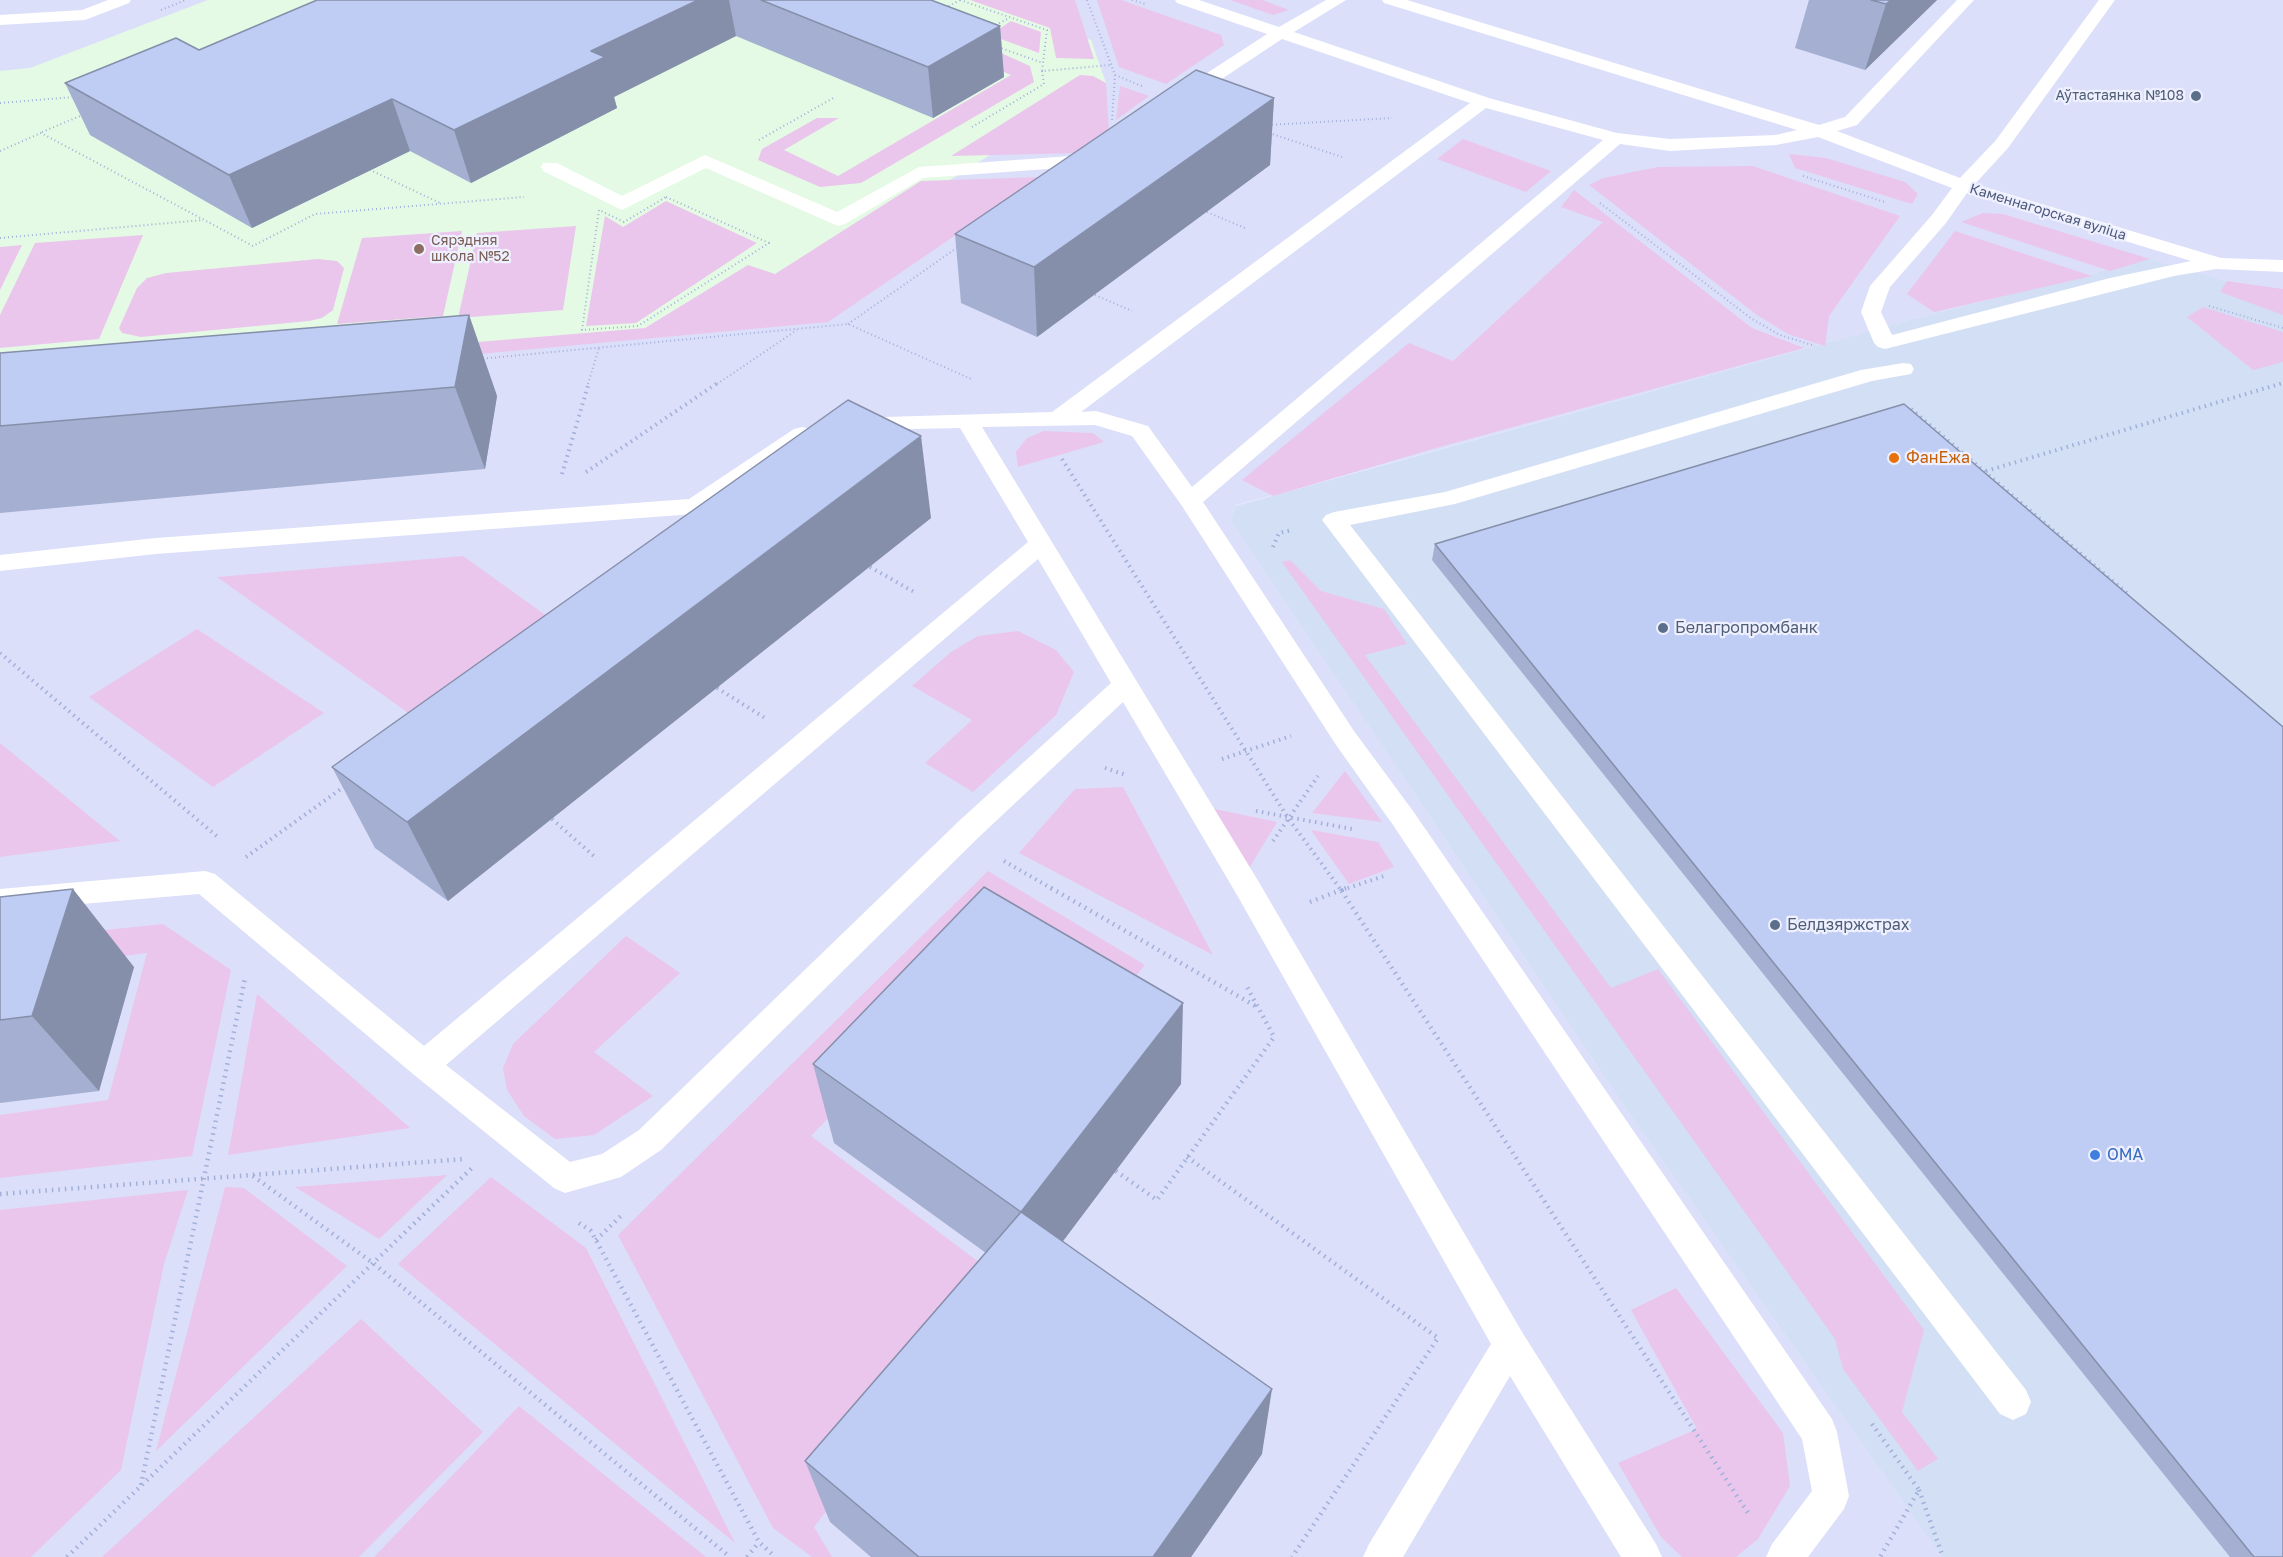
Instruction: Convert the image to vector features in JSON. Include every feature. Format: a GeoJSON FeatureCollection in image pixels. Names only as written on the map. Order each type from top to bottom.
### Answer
{"type":"FeatureCollection","features":[{"type":"Feature","properties":{"kind":"lane"},"geometry":{"type":"LineString","coordinates":[[0,20],[85,15],[123,0]]}},
{"type":"Feature","properties":{"kind":"lane"},"geometry":{"type":"LineString","coordinates":[[1183,0],[1483,102],[1616,138],[1670,145],[1776,140],[1819,131],[1851,121],[1966,0]]}},
{"type":"Feature","properties":{"kind":"lane"},"geometry":{"type":"LineString","coordinates":[[1170,106],[1280,34],[1338,0]]}},
{"type":"Feature","properties":{"kind":"lane","name":"Каменнагорская вуліца"},"geometry":{"type":"LineString","coordinates":[[1390,0],[1819,131],[1963,186],[2220,264],[2283,266]]}},
{"type":"Feature","properties":{"kind":"lane"},"geometry":{"type":"LineString","coordinates":[[2108,0],[2002,144],[1963,186],[1939,219],[1880,286],[1870,312],[1885,343],[2110,284],[2129,282],[2172,270],[2220,264]]}},
{"type":"Feature","properties":{"kind":"lane"},"geometry":{"type":"LineString","coordinates":[[1058,418],[1483,102]]}},
{"type":"Feature","properties":{"kind":"lane"},"geometry":{"type":"LineString","coordinates":[[1190,501],[1616,138]]}},
{"type":"Feature","properties":{"kind":"lane"},"geometry":{"type":"LineString","coordinates":[[550,167],[622,204],[705,161],[838,220],[920,173],[1089,160],[1107,148]]}},
{"type":"Feature","properties":{"kind":"lane"},"geometry":{"type":"LineString","coordinates":[[1903,369],[1869,375],[1448,500],[1334,520],[2013,1402]]}},
{"type":"Feature","properties":{"kind":"lane"},"geometry":{"type":"LineString","coordinates":[[0,563],[156,546],[694,506],[811,428],[830,424],[1096,418],[1140,431],[1190,501],[1345,738],[1403,818],[1819,1432],[1831,1496],[1785,1557]]}},
{"type":"Feature","properties":{"kind":"lane"},"geometry":{"type":"LineString","coordinates":[[967,421],[1247,887],[1510,1344],[1643,1557]]}},
{"type":"Feature","properties":{"kind":"lane"},"geometry":{"type":"LineString","coordinates":[[424,1065],[1040,545]]}},
{"type":"Feature","properties":{"kind":"lane"},"geometry":{"type":"LineString","coordinates":[[0,900],[205,882],[424,1065],[565,1178],[610,1167],[650,1140],[970,828],[1125,685]]}},
{"type":"Feature","properties":{"kind":"lane"},"geometry":{"type":"LineString","coordinates":[[1382,1557],[1510,1344]]}},
{"type":"Feature","properties":{"kind":"path"},"geometry":{"type":"LineString","coordinates":[[942,10],[960,0],[1047,30],[1042,71],[1044,84],[972,127]]}},
{"type":"Feature","properties":{"kind":"path"},"geometry":{"type":"LineString","coordinates":[[1087,0],[1115,75],[1112,129]]}},
{"type":"Feature","properties":{"kind":"path"},"geometry":{"type":"LineString","coordinates":[[991,27],[1010,17]]}},
{"type":"Feature","properties":{"kind":"path"},"geometry":{"type":"LineString","coordinates":[[993,45],[1043,63]]}},
{"type":"Feature","properties":{"kind":"path"},"geometry":{"type":"LineString","coordinates":[[1042,71],[1111,65]]}},
{"type":"Feature","properties":{"kind":"path"},"geometry":{"type":"LineString","coordinates":[[1115,75],[1152,90]]}},
{"type":"Feature","properties":{"kind":"path"},"geometry":{"type":"LineString","coordinates":[[0,103],[80,96]]}},
{"type":"Feature","properties":{"kind":"path"},"geometry":{"type":"LineString","coordinates":[[752,144],[835,98]]}},
{"type":"Feature","properties":{"kind":"path"},"geometry":{"type":"LineString","coordinates":[[0,151],[94,110]]}},
{"type":"Feature","properties":{"kind":"path"},"geometry":{"type":"LineString","coordinates":[[41,133],[253,246],[315,214],[530,197]]}},
{"type":"Feature","properties":{"kind":"path"},"geometry":{"type":"LineString","coordinates":[[1268,133],[1342,157]]}},
{"type":"Feature","properties":{"kind":"path"},"geometry":{"type":"LineString","coordinates":[[360,165],[441,204]]}},
{"type":"Feature","properties":{"kind":"path"},"geometry":{"type":"LineString","coordinates":[[590,206],[599,210],[624,222],[666,197],[769,243],[638,326],[582,330],[599,210]]}},
{"type":"Feature","properties":{"kind":"path"},"geometry":{"type":"LineString","coordinates":[[1207,212],[1251,230]]}},
{"type":"Feature","properties":{"kind":"path"},"geometry":{"type":"LineString","coordinates":[[0,238],[203,220]]}},
{"type":"Feature","properties":{"kind":"path"},"geometry":{"type":"LineString","coordinates":[[470,360],[848,324],[964,244]]}},
{"type":"Feature","properties":{"kind":"path"},"geometry":{"type":"LineString","coordinates":[[1095,295],[1136,313]]}},
{"type":"Feature","properties":{"kind":"path"},"geometry":{"type":"LineString","coordinates":[[848,324],[973,379]]}},
{"type":"Feature","properties":{"kind":"path"},"geometry":{"type":"LineString","coordinates":[[557,491],[798,329]]}},
{"type":"Feature","properties":{"kind":"path"},"geometry":{"type":"LineString","coordinates":[[557,491],[599,348]]}},
{"type":"Feature","properties":{"kind":"path"},"geometry":{"type":"LineString","coordinates":[[1985,471],[2283,385]]}},
{"type":"Feature","properties":{"kind":"path"},"geometry":{"type":"LineString","coordinates":[[1052,462],[1072,456]]}},
{"type":"Feature","properties":{"kind":"path"},"geometry":{"type":"LineString","coordinates":[[1062,459],[1288,818],[1341,890],[1752,1519]]}},
{"type":"Feature","properties":{"kind":"path"},"geometry":{"type":"LineString","coordinates":[[1991,488],[2001,484]]}},
{"type":"Feature","properties":{"kind":"path"},"geometry":{"type":"LineString","coordinates":[[557,491],[583,515]]}},
{"type":"Feature","properties":{"kind":"path"},"geometry":{"type":"LineString","coordinates":[[870,567],[926,598]]}},
{"type":"Feature","properties":{"kind":"path"},"geometry":{"type":"LineString","coordinates":[[0,652],[226,843]]}},
{"type":"Feature","properties":{"kind":"path"},"geometry":{"type":"LineString","coordinates":[[717,688],[774,723]]}},
{"type":"Feature","properties":{"kind":"path"},"geometry":{"type":"LineString","coordinates":[[1216,762],[1295,734]]}},
{"type":"Feature","properties":{"kind":"path"},"geometry":{"type":"LineString","coordinates":[[1097,770],[1106,768],[1134,778]]}},
{"type":"Feature","properties":{"kind":"path"},"geometry":{"type":"LineString","coordinates":[[1270,846],[1320,773]]}},
{"type":"Feature","properties":{"kind":"path"},"geometry":{"type":"LineString","coordinates":[[253,866],[244,858],[349,783]]}},
{"type":"Feature","properties":{"kind":"path"},"geometry":{"type":"LineString","coordinates":[[1246,809],[1363,831]]}},
{"type":"Feature","properties":{"kind":"path"},"geometry":{"type":"LineString","coordinates":[[552,819],[601,862]]}},
{"type":"Feature","properties":{"kind":"path"},"geometry":{"type":"LineString","coordinates":[[1000,859],[1257,1007]]}},
{"type":"Feature","properties":{"kind":"path"},"geometry":{"type":"LineString","coordinates":[[1309,903],[1394,873]]}},
{"type":"Feature","properties":{"kind":"path"},"geometry":{"type":"LineString","coordinates":[[140,1487],[246,974]]}},
{"type":"Feature","properties":{"kind":"path"},"geometry":{"type":"LineString","coordinates":[[1116,1170],[1157,1200],[1274,1037],[1240,975]]}},
{"type":"Feature","properties":{"kind":"path"},"geometry":{"type":"LineString","coordinates":[[1187,1157],[1438,1338],[1292,1557]]}},
{"type":"Feature","properties":{"kind":"path"},"geometry":{"type":"LineString","coordinates":[[68,1557],[482,1158]]}},
{"type":"Feature","properties":{"kind":"path"},"geometry":{"type":"LineString","coordinates":[[0,1194],[471,1159]]}},
{"type":"Feature","properties":{"kind":"path"},"geometry":{"type":"LineString","coordinates":[[253,1176],[374,1263],[730,1557]]}},
{"type":"Feature","properties":{"kind":"path"},"geometry":{"type":"LineString","coordinates":[[596,1240],[630,1207]]}},
{"type":"Feature","properties":{"kind":"path"},"geometry":{"type":"LineString","coordinates":[[571,1218],[591,1231],[759,1542],[775,1557]]}},
{"type":"Feature","properties":{"kind":"path"},"geometry":{"type":"LineString","coordinates":[[1918,1490],[1943,1557]]}},
{"type":"Feature","properties":{"kind":"path"},"geometry":{"type":"LineString","coordinates":[[747,1557],[759,1542]]}},
{"type":"Feature","properties":{"kind":"shaded area"},"geometry":{"type":"Polygon","coordinates":[[[0,0],[2283,0],[2283,289],[2227,281],[2150,259],[1921,317],[1236,505],[1230,520],[1634,1120],[1942,1557],[0,1557],[0,0]]]}},
{"type":"Feature","properties":{"kind":"shaded area","name":"Сярэдняя школа №52"},"geometry":{"type":"Polygon","coordinates":[[[208,0],[977,0],[1091,40],[1106,83],[712,328],[0,392],[0,71],[30,68],[208,0]]]}},
{"type":"Feature","properties":{"kind":"shaded area"},"geometry":{"type":"Polygon","coordinates":[[[970,0],[1075,0],[1094,59],[1056,58],[1050,28],[970,0]]]}},
{"type":"Feature","properties":{"kind":"shaded area"},"geometry":{"type":"Polygon","coordinates":[[[1097,0],[1121,0],[1221,35],[1224,45],[1166,84],[1119,67],[1097,0]]]}},
{"type":"Feature","properties":{"kind":"shaded area"},"geometry":{"type":"Polygon","coordinates":[[[1230,0],[1262,0],[1289,10],[1273,15],[1230,0]]]}},
{"type":"Feature","properties":{"kind":"shaded area"},"geometry":{"type":"Polygon","coordinates":[[[1011,21],[1041,32],[1039,53],[990,35],[1011,21]]]}},
{"type":"Feature","properties":{"kind":"shaded area"},"geometry":{"type":"Polygon","coordinates":[[[990,48],[1030,66],[1034,82],[861,183],[820,187],[758,160],[762,149],[817,118],[839,118],[784,150],[838,176],[1011,75],[969,57],[990,48]]]}},
{"type":"Feature","properties":{"kind":"shaded area"},"geometry":{"type":"Polygon","coordinates":[[[1080,75],[1093,76],[1106,83],[1109,134],[1080,153],[951,156],[1080,75]]]}},
{"type":"Feature","properties":{"kind":"shaded area"},"geometry":{"type":"Polygon","coordinates":[[[1120,86],[1149,96],[1116,120],[1120,86]]]}},
{"type":"Feature","properties":{"kind":"shaded area"},"geometry":{"type":"Polygon","coordinates":[[[1463,139],[1551,171],[1526,192],[1437,159],[1463,139]]]}},
{"type":"Feature","properties":{"kind":"shaded area"},"geometry":{"type":"Polygon","coordinates":[[[1789,154],[1826,158],[1905,182],[1918,194],[1912,204],[1795,168],[1789,154]]]}},
{"type":"Feature","properties":{"kind":"shaded area"},"geometry":{"type":"Polygon","coordinates":[[[1753,166],[1900,216],[1829,316],[1825,346],[1788,334],[1757,315],[1589,185],[1603,178],[1658,167],[1753,166]]]}},
{"type":"Feature","properties":{"kind":"shaded area"},"geometry":{"type":"Polygon","coordinates":[[[1041,177],[828,322],[0,398],[0,382],[645,328],[748,265],[775,274],[921,181],[1041,177]]]}},
{"type":"Feature","properties":{"kind":"shaded area"},"geometry":{"type":"Polygon","coordinates":[[[1574,190],[1752,328],[1804,348],[1436,448],[1273,496],[1242,480],[1409,343],[1453,361],[1603,222],[1561,207],[1574,190]]]}},
{"type":"Feature","properties":{"kind":"shaded area"},"geometry":{"type":"Polygon","coordinates":[[[666,201],[757,243],[636,323],[586,326],[605,216],[623,227],[666,201]]]}},
{"type":"Feature","properties":{"kind":"shaded area"},"geometry":{"type":"Polygon","coordinates":[[[1983,213],[2003,214],[2150,259],[2110,271],[1961,222],[1983,213]]]}},
{"type":"Feature","properties":{"kind":"shaded area"},"geometry":{"type":"Polygon","coordinates":[[[576,226],[563,310],[458,318],[477,233],[576,226]]]}},
{"type":"Feature","properties":{"kind":"shaded area"},"geometry":{"type":"Polygon","coordinates":[[[462,231],[443,316],[337,324],[362,238],[462,231]]]}},
{"type":"Feature","properties":{"kind":"shaded area"},"geometry":{"type":"Polygon","coordinates":[[[1955,231],[2092,276],[1934,312],[1907,294],[1955,231]]]}},
{"type":"Feature","properties":{"kind":"shaded area"},"geometry":{"type":"Polygon","coordinates":[[[143,235],[99,339],[0,348],[0,315],[35,243],[143,235]]]}},
{"type":"Feature","properties":{"kind":"shaded area"},"geometry":{"type":"Polygon","coordinates":[[[22,245],[0,290],[0,247],[22,245]]]}},
{"type":"Feature","properties":{"kind":"shaded area"},"geometry":{"type":"Polygon","coordinates":[[[318,259],[337,261],[344,268],[333,310],[322,318],[141,337],[122,333],[119,328],[137,288],[147,278],[166,273],[318,259]]]}},
{"type":"Feature","properties":{"kind":"shaded area"},"geometry":{"type":"Polygon","coordinates":[[[2150,259],[2227,281],[2283,289],[2283,1557],[1942,1557],[1634,1120],[1230,520],[1236,506],[1921,317],[2150,259]]]}},
{"type":"Feature","properties":{"kind":"shaded area"},"geometry":{"type":"Polygon","coordinates":[[[2227,281],[2283,289],[2283,315],[2220,292],[2227,281]]]}},
{"type":"Feature","properties":{"kind":"shaded area"},"geometry":{"type":"Polygon","coordinates":[[[2203,307],[2283,332],[2283,362],[2253,370],[2187,317],[2203,307]]]}},
{"type":"Feature","properties":{"kind":"shaded area"},"geometry":{"type":"Polygon","coordinates":[[[1044,431],[1093,433],[1104,442],[1018,467],[1016,452],[1027,438],[1044,431]]]}},
{"type":"Feature","properties":{"kind":"shaded area"},"geometry":{"type":"Polygon","coordinates":[[[463,556],[551,619],[414,717],[217,577],[463,556]]]}},
{"type":"Feature","properties":{"kind":"shaded area"},"geometry":{"type":"Polygon","coordinates":[[[1290,560],[1321,591],[1384,609],[1407,644],[1365,655],[1611,988],[1658,969],[1924,1330],[1902,1412],[1938,1459],[1918,1471],[1843,1369],[1835,1339],[1282,562],[1290,560]]]}},
{"type":"Feature","properties":{"kind":"shaded area"},"geometry":{"type":"Polygon","coordinates":[[[197,629],[324,713],[213,787],[89,697],[197,629]]]}},
{"type":"Feature","properties":{"kind":"shaded area"},"geometry":{"type":"Polygon","coordinates":[[[1018,631],[1056,650],[1074,672],[1056,715],[973,792],[925,763],[972,720],[912,686],[951,652],[978,636],[1018,631]]]}},
{"type":"Feature","properties":{"kind":"shaded area"},"geometry":{"type":"Polygon","coordinates":[[[0,743],[120,841],[0,857],[0,743]]]}},
{"type":"Feature","properties":{"kind":"shaded area"},"geometry":{"type":"Polygon","coordinates":[[[1345,771],[1382,822],[1312,813],[1345,771]]]}},
{"type":"Feature","properties":{"kind":"shaded area"},"geometry":{"type":"Polygon","coordinates":[[[1123,787],[1213,955],[1019,853],[1075,789],[1123,787]]]}},
{"type":"Feature","properties":{"kind":"shaded area"},"geometry":{"type":"Polygon","coordinates":[[[1210,808],[1277,822],[1248,870],[1210,808]]]}},
{"type":"Feature","properties":{"kind":"shaded area"},"geometry":{"type":"Polygon","coordinates":[[[1311,830],[1378,842],[1394,867],[1349,884],[1311,830]]]}},
{"type":"Feature","properties":{"kind":"shaded area"},"geometry":{"type":"Polygon","coordinates":[[[988,871],[1145,965],[1104,1015],[989,948],[811,1136],[1004,1281],[814,1527],[832,1557],[812,1557],[773,1528],[618,1235],[988,871]]]}},
{"type":"Feature","properties":{"kind":"shaded area"},"geometry":{"type":"Polygon","coordinates":[[[163,924],[231,970],[192,1156],[0,1178],[0,1115],[108,1100],[147,953],[76,962],[86,932],[163,924]]]}},
{"type":"Feature","properties":{"kind":"shaded area"},"geometry":{"type":"Polygon","coordinates":[[[626,936],[680,973],[594,1052],[653,1096],[594,1135],[555,1139],[524,1116],[507,1090],[503,1068],[513,1044],[626,936]]]}},
{"type":"Feature","properties":{"kind":"shaded area"},"geometry":{"type":"Polygon","coordinates":[[[257,994],[410,1128],[228,1155],[257,994]]]}},
{"type":"Feature","properties":{"kind":"shaded area"},"geometry":{"type":"Polygon","coordinates":[[[447,1175],[379,1239],[295,1187],[447,1175]]]}},
{"type":"Feature","properties":{"kind":"shaded area"},"geometry":{"type":"Polygon","coordinates":[[[491,1177],[586,1248],[735,1543],[398,1264],[491,1177]]]}},
{"type":"Feature","properties":{"kind":"shaded area"},"geometry":{"type":"Polygon","coordinates":[[[225,1187],[244,1188],[347,1266],[156,1451],[225,1187]]]}},
{"type":"Feature","properties":{"kind":"shaded area"},"geometry":{"type":"Polygon","coordinates":[[[188,1190],[164,1264],[121,1470],[31,1557],[0,1557],[0,1210],[188,1190]]]}},
{"type":"Feature","properties":{"kind":"shaded area"},"geometry":{"type":"Polygon","coordinates":[[[1676,1288],[1783,1433],[1790,1486],[1758,1539],[1736,1557],[1682,1557],[1661,1537],[1618,1463],[1697,1429],[1631,1310],[1676,1288]]]}},
{"type":"Feature","properties":{"kind":"shaded area"},"geometry":{"type":"Polygon","coordinates":[[[361,1319],[483,1432],[359,1557],[102,1557],[361,1319]]]}},
{"type":"Feature","properties":{"kind":"shaded area"},"geometry":{"type":"Polygon","coordinates":[[[519,1406],[706,1557],[374,1557],[519,1406]]]}},
{"type":"Feature","properties":{"kind":"building"},"geometry":{"type":"Polygon","coordinates":[[[317,0],[698,0],[591,51],[605,57],[454,130],[392,99],[229,175],[65,83],[176,38],[199,50],[317,0]]]}},
{"type":"Feature","properties":{"kind":"building"},"geometry":{"type":"Polygon","coordinates":[[[761,0],[931,0],[1000,26],[928,67],[761,0]]]}},
{"type":"Feature","properties":{"kind":"building"},"geometry":{"type":"Polygon","coordinates":[[[1871,0],[1891,0],[1886,4],[1871,0]]]}},
{"type":"Feature","properties":{"kind":"building"},"geometry":{"type":"Polygon","coordinates":[[[1196,70],[1274,98],[1034,267],[955,234],[1196,70]]]}},
{"type":"Feature","properties":{"kind":"building"},"geometry":{"type":"Polygon","coordinates":[[[469,315],[455,387],[0,426],[0,353],[469,315]]]}},
{"type":"Feature","properties":{"kind":"building"},"geometry":{"type":"Polygon","coordinates":[[[848,400],[921,436],[407,822],[332,767],[848,400]]]}},
{"type":"Feature","properties":{"kind":"building","name":"ОМА"},"geometry":{"type":"Polygon","coordinates":[[[1904,404],[2283,727],[2283,1557],[2254,1557],[1435,544],[1904,404]]]}},
{"type":"Feature","properties":{"kind":"building"},"geometry":{"type":"Polygon","coordinates":[[[984,887],[1183,1003],[1021,1212],[813,1064],[984,887]]]}},
{"type":"Feature","properties":{"kind":"building"},"geometry":{"type":"Polygon","coordinates":[[[73,889],[32,1016],[0,1020],[0,897],[73,889]]]}},
{"type":"Feature","properties":{"kind":"building"},"geometry":{"type":"Polygon","coordinates":[[[1021,1212],[1272,1389],[1153,1557],[919,1557],[805,1461],[1021,1212]]]}},
{"type":"Feature","properties":{"kind":"place","name":"Аўтастаянка №108"},"geometry":{"type":"Point","coordinates":[2196,96]}},
{"type":"Feature","properties":{"kind":"place","name":"Сярэдняя школа №52"},"geometry":{"type":"Point","coordinates":[419,249]}},
{"type":"Feature","properties":{"kind":"place","name":"ФанЕжа"},"geometry":{"type":"Point","coordinates":[1894,458]}},
{"type":"Feature","properties":{"kind":"place","name":"Белагропромбанк"},"geometry":{"type":"Point","coordinates":[1663,628]}},
{"type":"Feature","properties":{"kind":"place","name":"Белдзяржстрах"},"geometry":{"type":"Point","coordinates":[1775,925]}},
{"type":"Feature","properties":{"kind":"place","name":"ОМА"},"geometry":{"type":"Point","coordinates":[2095,1155]}}]}
